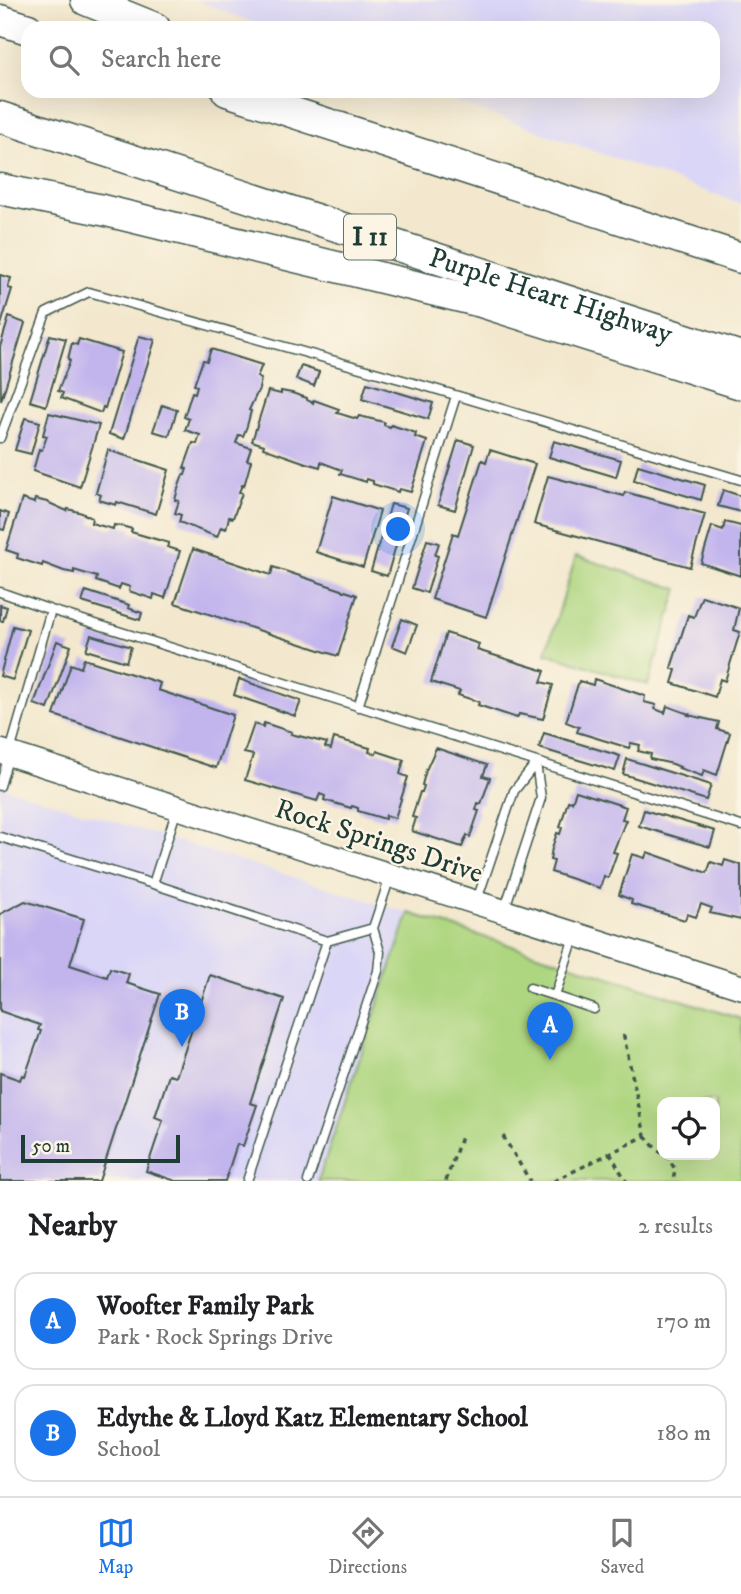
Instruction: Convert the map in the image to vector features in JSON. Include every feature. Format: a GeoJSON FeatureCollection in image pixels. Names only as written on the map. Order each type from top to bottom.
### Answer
{"type":"FeatureCollection","features":[{"type":"Feature","properties":{"kind":"highway"},"geometry":{"type":"LineString","coordinates":[[86,0],[138,21]]}},
{"type":"Feature","properties":{"kind":"highway"},"geometry":{"type":"LineString","coordinates":[[0,20],[21,27]]}},
{"type":"Feature","properties":{"kind":"highway"},"geometry":{"type":"LineString","coordinates":[[249,98],[741,258]]}},
{"type":"Feature","properties":{"kind":"highway"},"geometry":{"type":"LineString","coordinates":[[275,98],[296,113]]}},
{"type":"Feature","properties":{"kind":"highway","name":"Purple Heart Highway"},"geometry":{"type":"LineString","coordinates":[[0,117],[741,358]]}},
{"type":"Feature","properties":{"kind":"highway"},"geometry":{"type":"LineString","coordinates":[[0,188],[481,302],[741,384]]}},
{"type":"Feature","properties":{"kind":"street","name":"Rock Springs Drive"},"geometry":{"type":"LineString","coordinates":[[5,752],[741,987]]}},
{"type":"Feature","properties":{"kind":"lane"},"geometry":{"type":"LineString","coordinates":[[0,438],[46,313],[89,292],[741,480]]}},
{"type":"Feature","properties":{"kind":"lane"},"geometry":{"type":"LineString","coordinates":[[358,707],[456,396]]}},
{"type":"Feature","properties":{"kind":"lane"},"geometry":{"type":"LineString","coordinates":[[0,592],[741,826]]}},
{"type":"Feature","properties":{"kind":"lane"},"geometry":{"type":"LineString","coordinates":[[0,786],[5,752],[51,610]]}},
{"type":"Feature","properties":{"kind":"lane"},"geometry":{"type":"LineString","coordinates":[[477,903],[514,791],[536,763]]}},
{"type":"Feature","properties":{"kind":"lane"},"geometry":{"type":"LineString","coordinates":[[504,912],[541,798],[536,763]]}},
{"type":"Feature","properties":{"kind":"lane"},"geometry":{"type":"LineString","coordinates":[[153,884],[177,808]]}},
{"type":"Feature","properties":{"kind":"lane"},"geometry":{"type":"LineString","coordinates":[[0,837],[327,941],[373,928]]}},
{"type":"Feature","properties":{"kind":"lane"},"geometry":{"type":"LineString","coordinates":[[309,1181],[378,971],[380,952],[373,928],[390,876]]}},
{"type":"Feature","properties":{"kind":"lane"},"geometry":{"type":"LineString","coordinates":[[555,996],[575,934]]}},
{"type":"Feature","properties":{"kind":"lane"},"geometry":{"type":"LineString","coordinates":[[247,1181],[327,941]]}},
{"type":"Feature","properties":{"kind":"lane"},"geometry":{"type":"LineString","coordinates":[[530,988],[594,1009]]}},
{"type":"Feature","properties":{"kind":"path"},"geometry":{"type":"LineString","coordinates":[[622,1032],[645,1136],[657,1150]]}},
{"type":"Feature","properties":{"kind":"path"},"geometry":{"type":"LineString","coordinates":[[446,1181],[462,1134]]}},
{"type":"Feature","properties":{"kind":"path"},"geometry":{"type":"LineString","coordinates":[[503,1136],[530,1181]]}},
{"type":"Feature","properties":{"kind":"path"},"geometry":{"type":"LineString","coordinates":[[554,1181],[645,1136]]}},
{"type":"Feature","properties":{"kind":"path"},"geometry":{"type":"LineString","coordinates":[[610,1153],[626,1181]]}},
{"type":"Feature","properties":{"kind":"path"},"geometry":{"type":"LineString","coordinates":[[668,1160],[675,1169],[673,1181]]}},
{"type":"Feature","properties":{"kind":"shaded area"},"geometry":{"type":"Polygon","coordinates":[[[195,0],[741,0],[741,204],[446,98],[720,98],[720,21],[248,21],[195,0]]]}},
{"type":"Feature","properties":{"kind":"shaded area"},"geometry":{"type":"Polygon","coordinates":[[[0,786],[409,913],[318,1181],[0,1181],[0,786]]]}},
{"type":"Feature","properties":{"kind":"green space"},"geometry":{"type":"Polygon","coordinates":[[[576,556],[678,589],[648,685],[546,653],[576,556]]]}},
{"type":"Feature","properties":{"kind":"green space"},"geometry":{"type":"Polygon","coordinates":[[[409,913],[741,1019],[741,1181],[318,1181],[409,913]]]}},
{"type":"Feature","properties":{"kind":"building"},"geometry":{"type":"Polygon","coordinates":[[[0,275],[11,278],[8,288],[12,289],[0,328],[0,275]]]}},
{"type":"Feature","properties":{"kind":"building"},"geometry":{"type":"Polygon","coordinates":[[[9,317],[25,323],[1,401],[0,347],[9,317]]]}},
{"type":"Feature","properties":{"kind":"building"},"geometry":{"type":"Polygon","coordinates":[[[50,335],[66,339],[46,406],[30,401],[50,335]]]}},
{"type":"Feature","properties":{"kind":"building"},"geometry":{"type":"Polygon","coordinates":[[[139,336],[155,340],[124,439],[109,434],[139,336]]]}},
{"type":"Feature","properties":{"kind":"building"},"geometry":{"type":"Polygon","coordinates":[[[79,339],[122,352],[105,408],[103,407],[101,413],[61,398],[63,393],[58,391],[70,361],[68,359],[72,343],[77,345],[79,339]]]}},
{"type":"Feature","properties":{"kind":"building"},"geometry":{"type":"Polygon","coordinates":[[[211,349],[262,365],[257,377],[261,379],[259,389],[249,410],[251,411],[247,426],[236,443],[251,448],[247,460],[251,461],[244,486],[242,485],[239,492],[242,493],[233,518],[229,517],[226,529],[221,527],[217,537],[179,522],[181,515],[175,513],[179,501],[175,500],[178,489],[187,469],[184,468],[193,443],[197,444],[200,435],[185,430],[189,419],[184,417],[192,392],[195,393],[197,386],[194,385],[203,360],[207,361],[211,349]]]}},
{"type":"Feature","properties":{"kind":"building"},"geometry":{"type":"Polygon","coordinates":[[[301,366],[319,372],[314,386],[296,379],[301,366]]]}},
{"type":"Feature","properties":{"kind":"building"},"geometry":{"type":"Polygon","coordinates":[[[367,383],[433,403],[428,419],[362,399],[367,383]]]}},
{"type":"Feature","properties":{"kind":"building"},"geometry":{"type":"Polygon","coordinates":[[[268,391],[292,393],[313,403],[314,400],[339,409],[337,413],[357,419],[359,416],[384,422],[384,425],[416,433],[415,437],[427,441],[411,492],[399,489],[398,492],[373,484],[373,481],[366,479],[366,482],[340,474],[342,470],[321,462],[320,467],[306,463],[263,448],[264,445],[252,441],[268,391]]]}},
{"type":"Feature","properties":{"kind":"building"},"geometry":{"type":"Polygon","coordinates":[[[162,405],[177,410],[169,436],[153,431],[162,405]]]}},
{"type":"Feature","properties":{"kind":"building"},"geometry":{"type":"Polygon","coordinates":[[[49,413],[99,425],[80,487],[33,471],[39,449],[42,450],[47,436],[43,435],[49,413]]]}},
{"type":"Feature","properties":{"kind":"building"},"geometry":{"type":"Polygon","coordinates":[[[25,418],[40,422],[31,454],[15,450],[25,418]]]}},
{"type":"Feature","properties":{"kind":"building"},"geometry":{"type":"Polygon","coordinates":[[[458,440],[474,445],[455,510],[438,505],[458,440]]]}},
{"type":"Feature","properties":{"kind":"building"},"geometry":{"type":"Polygon","coordinates":[[[554,441],[621,460],[616,477],[549,457],[554,441]]]}},
{"type":"Feature","properties":{"kind":"building"},"geometry":{"type":"Polygon","coordinates":[[[108,450],[169,470],[156,514],[117,502],[116,505],[99,500],[101,495],[96,493],[108,450]]]}},
{"type":"Feature","properties":{"kind":"building"},"geometry":{"type":"Polygon","coordinates":[[[490,450],[535,464],[486,617],[432,599],[453,533],[458,535],[482,460],[486,462],[490,450]]]}},
{"type":"Feature","properties":{"kind":"building"},"geometry":{"type":"Polygon","coordinates":[[[638,465],[705,485],[701,500],[634,480],[638,465]]]}},
{"type":"Feature","properties":{"kind":"building"},"geometry":{"type":"Polygon","coordinates":[[[548,476],[624,496],[625,492],[705,514],[690,567],[534,524],[548,476]]]}},
{"type":"Feature","properties":{"kind":"building"},"geometry":{"type":"Polygon","coordinates":[[[723,490],[741,496],[741,512],[718,506],[723,490]]]}},
{"type":"Feature","properties":{"kind":"building"},"geometry":{"type":"Polygon","coordinates":[[[333,496],[380,511],[363,567],[316,552],[333,496]]]}},
{"type":"Feature","properties":{"kind":"building"},"geometry":{"type":"Polygon","coordinates":[[[22,499],[34,503],[35,499],[47,502],[67,511],[68,509],[82,513],[92,518],[91,523],[113,529],[114,525],[125,527],[132,529],[131,532],[169,543],[167,547],[180,551],[165,598],[154,594],[153,599],[129,591],[130,587],[121,584],[119,589],[96,581],[97,577],[74,570],[74,573],[64,571],[43,563],[42,566],[17,558],[18,554],[6,550],[22,499]]]}},
{"type":"Feature","properties":{"kind":"building"},"geometry":{"type":"Polygon","coordinates":[[[391,504],[407,508],[387,576],[371,571],[391,504]]]}},
{"type":"Feature","properties":{"kind":"building"},"geometry":{"type":"Polygon","coordinates":[[[0,511],[9,514],[4,530],[0,529],[0,511]]]}},
{"type":"Feature","properties":{"kind":"building"},"geometry":{"type":"Polygon","coordinates":[[[725,522],[741,526],[741,576],[701,563],[712,526],[723,530],[725,522]]]}},
{"type":"Feature","properties":{"kind":"building"},"geometry":{"type":"Polygon","coordinates":[[[427,540],[439,543],[427,593],[412,588],[427,540]]]}},
{"type":"Feature","properties":{"kind":"building"},"geometry":{"type":"Polygon","coordinates":[[[193,549],[271,575],[273,567],[357,595],[338,656],[175,603],[193,549]]]}},
{"type":"Feature","properties":{"kind":"building"},"geometry":{"type":"Polygon","coordinates":[[[86,591],[129,605],[128,608],[142,613],[140,620],[82,602],[86,591]]]}},
{"type":"Feature","properties":{"kind":"building"},"geometry":{"type":"Polygon","coordinates":[[[702,596],[739,608],[734,630],[740,632],[725,681],[720,679],[715,697],[672,683],[676,670],[671,668],[688,615],[694,617],[702,596]]]}},
{"type":"Feature","properties":{"kind":"building"},"geometry":{"type":"Polygon","coordinates":[[[0,605],[7,607],[3,621],[0,621],[0,605]]]}},
{"type":"Feature","properties":{"kind":"building"},"geometry":{"type":"Polygon","coordinates":[[[402,619],[417,625],[407,652],[392,646],[402,619]]]}},
{"type":"Feature","properties":{"kind":"building"},"geometry":{"type":"Polygon","coordinates":[[[13,626],[28,630],[13,680],[0,676],[13,626]]]}},
{"type":"Feature","properties":{"kind":"building"},"geometry":{"type":"Polygon","coordinates":[[[446,633],[479,644],[477,650],[545,671],[541,682],[553,685],[543,719],[519,714],[517,718],[478,705],[479,702],[458,695],[460,691],[431,682],[446,633]]]}},
{"type":"Feature","properties":{"kind":"building"},"geometry":{"type":"Polygon","coordinates":[[[91,635],[131,647],[126,662],[86,650],[91,635]]]}},
{"type":"Feature","properties":{"kind":"building"},"geometry":{"type":"Polygon","coordinates":[[[57,641],[71,646],[48,709],[34,704],[57,641]]]}},
{"type":"Feature","properties":{"kind":"building"},"geometry":{"type":"Polygon","coordinates":[[[84,659],[160,683],[158,690],[233,715],[216,768],[54,715],[71,664],[81,668],[84,659]]]}},
{"type":"Feature","properties":{"kind":"building"},"geometry":{"type":"Polygon","coordinates":[[[239,679],[301,701],[295,716],[234,695],[239,679]]]}},
{"type":"Feature","properties":{"kind":"building"},"geometry":{"type":"Polygon","coordinates":[[[594,679],[645,696],[644,702],[656,705],[655,709],[665,713],[667,706],[688,715],[719,722],[717,729],[730,733],[717,775],[704,770],[702,776],[673,764],[650,759],[651,754],[638,751],[640,745],[631,743],[629,748],[577,732],[579,727],[566,722],[579,681],[593,685],[594,679]]]}},
{"type":"Feature","properties":{"kind":"building"},"geometry":{"type":"Polygon","coordinates":[[[264,723],[292,732],[291,734],[327,743],[325,747],[331,749],[334,738],[370,748],[369,752],[376,754],[377,751],[404,760],[400,774],[408,777],[395,818],[386,815],[385,819],[358,811],[358,808],[352,806],[351,808],[324,800],[325,796],[320,794],[317,801],[245,780],[253,755],[244,753],[254,724],[263,727],[264,723]]]}},
{"type":"Feature","properties":{"kind":"building"},"geometry":{"type":"Polygon","coordinates":[[[544,733],[620,756],[615,771],[539,748],[544,733]]]}},
{"type":"Feature","properties":{"kind":"building"},"geometry":{"type":"Polygon","coordinates":[[[436,748],[487,765],[483,776],[490,778],[481,804],[478,803],[476,810],[479,811],[470,837],[467,835],[462,847],[412,831],[416,818],[412,817],[424,786],[422,785],[426,770],[436,748]]]}},
{"type":"Feature","properties":{"kind":"building"},"geometry":{"type":"Polygon","coordinates":[[[627,759],[711,785],[706,800],[623,774],[627,759]]]}},
{"type":"Feature","properties":{"kind":"building"},"geometry":{"type":"Polygon","coordinates":[[[576,791],[626,807],[622,819],[626,820],[613,852],[617,853],[608,878],[604,876],[600,888],[551,872],[554,861],[550,860],[552,848],[557,833],[560,834],[568,801],[572,802],[576,791]]]}},
{"type":"Feature","properties":{"kind":"building"},"geometry":{"type":"Polygon","coordinates":[[[644,810],[715,831],[710,847],[639,826],[644,810]]]}},
{"type":"Feature","properties":{"kind":"building"},"geometry":{"type":"Polygon","coordinates":[[[647,852],[707,873],[711,862],[723,866],[725,860],[741,865],[741,920],[710,913],[712,908],[701,904],[696,917],[687,914],[685,920],[631,904],[632,900],[619,895],[632,854],[645,858],[647,852]]]}},
{"type":"Feature","properties":{"kind":"building"},"geometry":{"type":"Polygon","coordinates":[[[25,901],[84,919],[70,965],[107,977],[110,968],[129,974],[126,983],[160,994],[99,1181],[0,1181],[0,1073],[20,1080],[22,1075],[25,1076],[41,1031],[38,1030],[40,1025],[0,1011],[0,914],[25,901]]]}},
{"type":"Feature","properties":{"kind":"building"},"geometry":{"type":"Polygon","coordinates":[[[210,975],[284,999],[250,1103],[257,1105],[243,1146],[237,1144],[225,1181],[176,1181],[146,1171],[163,1120],[155,1117],[169,1075],[176,1077],[210,975]]]}},
{"type":"Feature","properties":{"kind":"place","name":"Edythe & Lloyd Katz Elementary School"},"geometry":{"type":"Point","coordinates":[182,1047]}},
{"type":"Feature","properties":{"kind":"place","name":"Woofter Family Park"},"geometry":{"type":"Point","coordinates":[550,1060]}}]}
